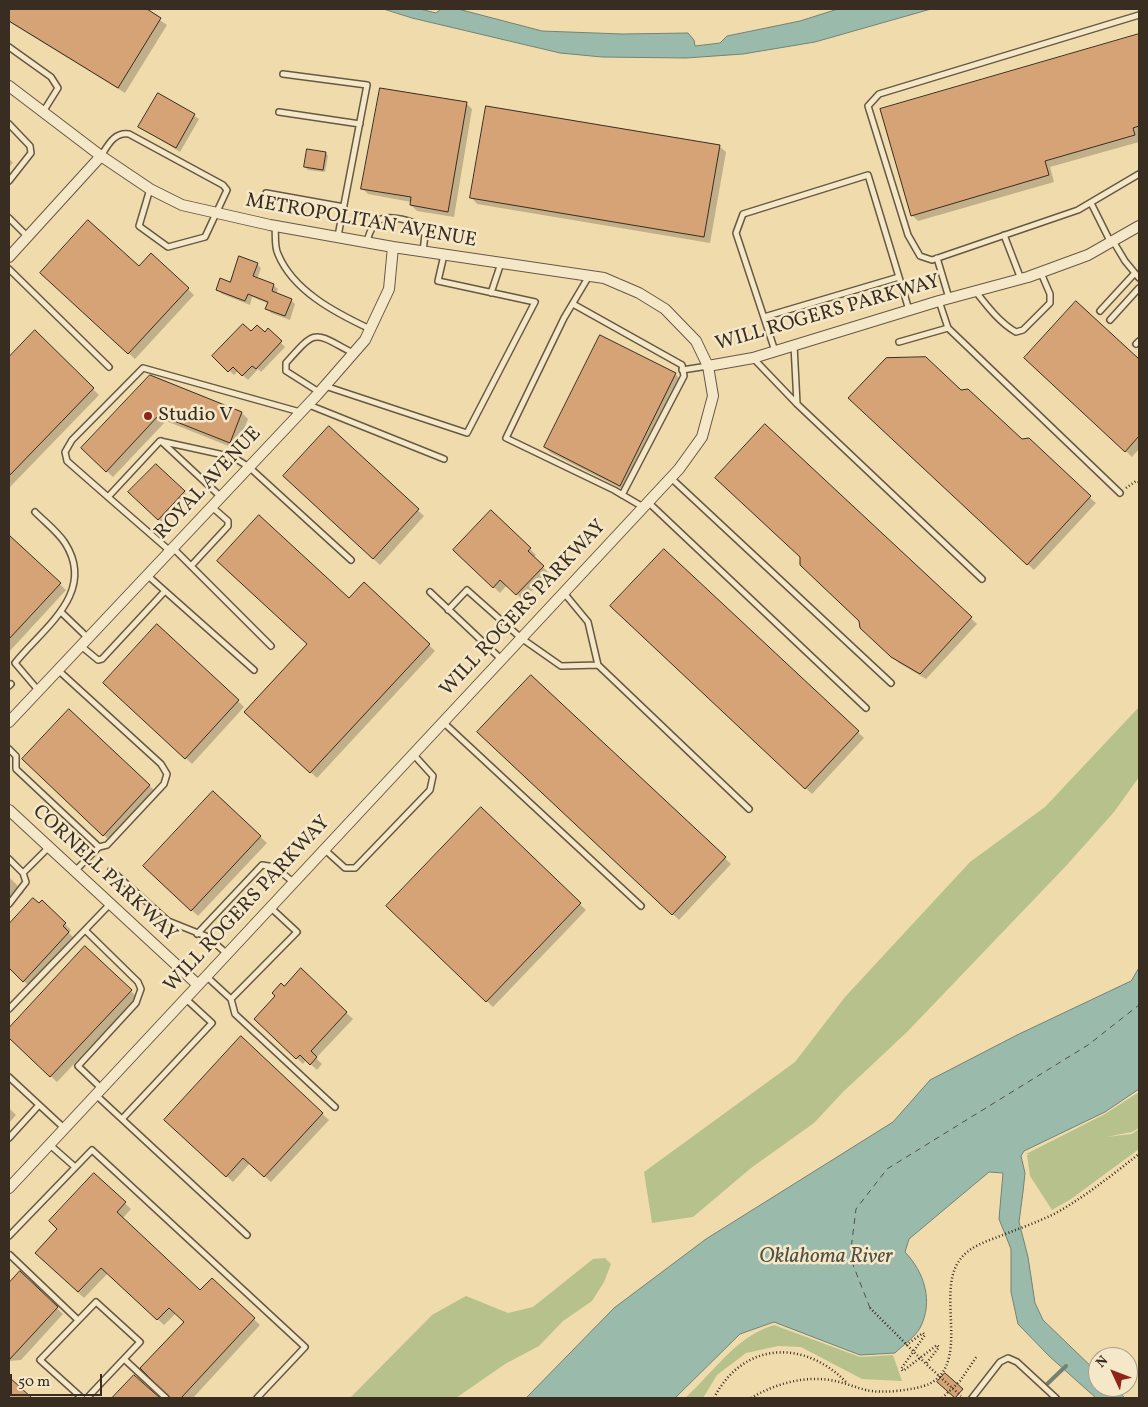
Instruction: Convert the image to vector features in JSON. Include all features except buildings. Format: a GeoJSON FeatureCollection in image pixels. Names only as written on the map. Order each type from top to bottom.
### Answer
{"type":"FeatureCollection","features":[{"type":"Feature","properties":{"kind":"street","name":"METROPOLITAN AVENUE"},"geometry":{"type":"LineString","coordinates":[[9,86],[101,156],[150,189],[182,205],[275,226],[393,247],[604,278],[639,293],[665,309],[696,341],[708,366]]}},
{"type":"Feature","properties":{"kind":"street"},"geometry":{"type":"LineString","coordinates":[[9,257],[101,156]]}},
{"type":"Feature","properties":{"kind":"street","name":"WILL ROGERS PARKWAY"},"geometry":{"type":"LineString","coordinates":[[9,1188],[197,984],[671,478],[702,437],[713,396],[708,366],[753,358],[909,310],[1041,273],[1081,258],[1139,226]]}},
{"type":"Feature","properties":{"kind":"street","name":"ROYAL AVENUE"},"geometry":{"type":"LineString","coordinates":[[9,722],[305,408],[365,340],[389,289],[393,247]]}},
{"type":"Feature","properties":{"kind":"street","name":"CORNELL PARKWAY"},"geometry":{"type":"LineString","coordinates":[[9,810],[197,984]]}},
{"type":"Feature","properties":{"kind":"lane"},"geometry":{"type":"LineString","coordinates":[[1139,15],[879,94],[868,106],[908,235],[920,256],[932,260],[1078,210],[1139,174]]}},
{"type":"Feature","properties":{"kind":"lane"},"geometry":{"type":"LineString","coordinates":[[9,47],[52,77],[58,88],[43,112]]}},
{"type":"Feature","properties":{"kind":"lane"},"geometry":{"type":"LineString","coordinates":[[283,74],[368,85],[338,236]]}},
{"type":"Feature","properties":{"kind":"lane"},"geometry":{"type":"LineString","coordinates":[[279,112],[360,124]]}},
{"type":"Feature","properties":{"kind":"lane"},"geometry":{"type":"LineString","coordinates":[[9,124],[30,146],[31,153],[9,181]]}},
{"type":"Feature","properties":{"kind":"lane"},"geometry":{"type":"LineString","coordinates":[[101,156],[114,137],[120,134],[129,134],[226,188],[226,195],[205,237],[168,247],[139,226],[150,189]]}},
{"type":"Feature","properties":{"kind":"lane"},"geometry":{"type":"LineString","coordinates":[[775,350],[736,233],[743,214],[868,175],[909,310]]}},
{"type":"Feature","properties":{"kind":"lane"},"geometry":{"type":"LineString","coordinates":[[266,193],[344,207]]}},
{"type":"Feature","properties":{"kind":"lane"},"geometry":{"type":"LineString","coordinates":[[1091,203],[1112,242],[1134,274],[1139,278]]}},
{"type":"Feature","properties":{"kind":"lane"},"geometry":{"type":"LineString","coordinates":[[9,218],[28,236]]}},
{"type":"Feature","properties":{"kind":"lane"},"geometry":{"type":"LineString","coordinates":[[367,241],[372,227],[379,220],[389,218],[412,222],[423,228],[425,235],[423,252]]}},
{"type":"Feature","properties":{"kind":"lane"},"geometry":{"type":"LineString","coordinates":[[275,226],[277,252],[288,272],[314,296],[333,310],[370,329]]}},
{"type":"Feature","properties":{"kind":"lane"},"geometry":{"type":"LineString","coordinates":[[1004,235],[1021,279]]}},
{"type":"Feature","properties":{"kind":"lane"},"geometry":{"type":"LineString","coordinates":[[353,354],[315,335],[308,338],[286,364],[286,371],[290,375],[322,389],[467,433],[535,302],[438,281],[444,255]]}},
{"type":"Feature","properties":{"kind":"lane"},"geometry":{"type":"LineString","coordinates":[[937,258],[948,328],[1120,493]]}},
{"type":"Feature","properties":{"kind":"lane"},"geometry":{"type":"LineString","coordinates":[[491,293],[501,263]]}},
{"type":"Feature","properties":{"kind":"lane"},"geometry":{"type":"LineString","coordinates":[[9,269],[109,367]]}},
{"type":"Feature","properties":{"kind":"lane"},"geometry":{"type":"LineString","coordinates":[[976,291],[987,306],[1009,328],[1016,332],[1023,330],[1050,303],[1050,294],[1041,273]]}},
{"type":"Feature","properties":{"kind":"lane"},"geometry":{"type":"LineString","coordinates":[[1100,311],[1134,274]]}},
{"type":"Feature","properties":{"kind":"lane"},"geometry":{"type":"LineString","coordinates":[[590,276],[573,304],[506,438],[646,505],[866,708]]}},
{"type":"Feature","properties":{"kind":"lane"},"geometry":{"type":"LineString","coordinates":[[764,317],[899,277]]}},
{"type":"Feature","properties":{"kind":"lane"},"geometry":{"type":"LineString","coordinates":[[1110,320],[1139,288]]}},
{"type":"Feature","properties":{"kind":"lane"},"geometry":{"type":"LineString","coordinates":[[573,304],[682,365],[684,376],[622,495]]}},
{"type":"Feature","properties":{"kind":"lane"},"geometry":{"type":"LineString","coordinates":[[899,342],[948,328]]}},
{"type":"Feature","properties":{"kind":"lane"},"geometry":{"type":"LineString","coordinates":[[794,345],[797,404]]}},
{"type":"Feature","properties":{"kind":"lane"},"geometry":{"type":"LineString","coordinates":[[753,358],[797,404],[982,579]]}},
{"type":"Feature","properties":{"kind":"lane"},"geometry":{"type":"LineString","coordinates":[[682,370],[708,366]]}},
{"type":"Feature","properties":{"kind":"lane"},"geometry":{"type":"LineString","coordinates":[[271,646],[191,566],[67,461],[65,452],[72,440],[143,368],[305,408],[444,459]]}},
{"type":"Feature","properties":{"kind":"lane"},"geometry":{"type":"LineString","coordinates":[[108,497],[160,441]]}},
{"type":"Feature","properties":{"kind":"lane"},"geometry":{"type":"LineString","coordinates":[[160,441],[233,457],[249,467],[351,560]]}},
{"type":"Feature","properties":{"kind":"lane"},"geometry":{"type":"LineString","coordinates":[[160,441],[221,497]]}},
{"type":"Feature","properties":{"kind":"lane"},"geometry":{"type":"LineString","coordinates":[[671,478],[891,683]]}},
{"type":"Feature","properties":{"kind":"lane"},"geometry":{"type":"LineString","coordinates":[[191,566],[228,526],[228,521],[212,507]]}},
{"type":"Feature","properties":{"kind":"lane"},"geometry":{"type":"LineString","coordinates":[[35,512],[64,542],[73,559],[75,579],[66,606],[31,642],[15,663],[39,690]]}},
{"type":"Feature","properties":{"kind":"lane"},"geometry":{"type":"LineString","coordinates":[[147,575],[254,670]]}},
{"type":"Feature","properties":{"kind":"lane"},"geometry":{"type":"LineString","coordinates":[[448,610],[467,590],[521,638],[561,666],[598,665]]}},
{"type":"Feature","properties":{"kind":"lane"},"geometry":{"type":"LineString","coordinates":[[81,646],[98,660],[102,659],[166,591]]}},
{"type":"Feature","properties":{"kind":"lane"},"geometry":{"type":"LineString","coordinates":[[430,592],[501,659]]}},
{"type":"Feature","properties":{"kind":"lane"},"geometry":{"type":"LineString","coordinates":[[563,592],[588,622],[598,665],[749,809]]}},
{"type":"Feature","properties":{"kind":"lane"},"geometry":{"type":"LineString","coordinates":[[61,612],[88,638]]}},
{"type":"Feature","properties":{"kind":"lane"},"geometry":{"type":"LineString","coordinates":[[58,670],[161,764],[167,774],[164,784],[107,845],[99,847],[74,872]]}},
{"type":"Feature","properties":{"kind":"lane"},"geometry":{"type":"LineString","coordinates":[[443,721],[641,906]]}},
{"type":"Feature","properties":{"kind":"lane"},"geometry":{"type":"LineString","coordinates":[[9,749],[16,756],[16,769],[99,847]]}},
{"type":"Feature","properties":{"kind":"lane"},"geometry":{"type":"LineString","coordinates":[[324,848],[345,868],[355,868],[430,790],[433,776],[429,769],[413,754]]}},
{"type":"Feature","properties":{"kind":"lane"},"geometry":{"type":"LineString","coordinates":[[24,873],[49,848]]}},
{"type":"Feature","properties":{"kind":"lane"},"geometry":{"type":"LineString","coordinates":[[9,860],[24,873],[26,882],[9,904]]}},
{"type":"Feature","properties":{"kind":"lane"},"geometry":{"type":"LineString","coordinates":[[197,934],[262,865],[274,868],[293,882]]}},
{"type":"Feature","properties":{"kind":"lane"},"geometry":{"type":"LineString","coordinates":[[111,870],[168,921],[208,937],[226,953]]}},
{"type":"Feature","properties":{"kind":"lane"},"geometry":{"type":"LineString","coordinates":[[9,1009],[110,904]]}},
{"type":"Feature","properties":{"kind":"lane"},"geometry":{"type":"LineString","coordinates":[[231,999],[297,932],[270,907]]}},
{"type":"Feature","properties":{"kind":"lane"},"geometry":{"type":"LineString","coordinates":[[85,930],[138,982],[141,989],[136,1003],[78,1066],[122,1119],[247,1235]]}},
{"type":"Feature","properties":{"kind":"lane"},"geometry":{"type":"LineString","coordinates":[[206,975],[231,999],[236,1014],[335,1107]]}},
{"type":"Feature","properties":{"kind":"lane"},"geometry":{"type":"LineString","coordinates":[[122,1119],[212,1023],[185,998]]}},
{"type":"Feature","properties":{"kind":"lane"},"geometry":{"type":"LineString","coordinates":[[9,1076],[64,1128]]}},
{"type":"Feature","properties":{"kind":"lane"},"geometry":{"type":"LineString","coordinates":[[9,1138],[39,1105]]}},
{"type":"Feature","properties":{"kind":"lane"},"geometry":{"type":"LineString","coordinates":[[50,1144],[75,1167]]}},
{"type":"Feature","properties":{"kind":"lane"},"geometry":{"type":"LineString","coordinates":[[9,1236],[92,1150],[305,1347],[257,1398]]}},
{"type":"Feature","properties":{"kind":"lane"},"geometry":{"type":"LineString","coordinates":[[9,1255],[77,1319]]}},
{"type":"Feature","properties":{"kind":"lane"},"geometry":{"type":"LineString","coordinates":[[82,1398],[40,1360],[77,1319],[96,1302],[140,1342],[87,1398]]}},
{"type":"Feature","properties":{"kind":"lane"},"geometry":{"type":"LineString","coordinates":[[972,1398],[996,1365],[1008,1358],[1017,1362],[1056,1398]]}},
{"type":"Feature","properties":{"kind":"lane"},"geometry":{"type":"LineString","coordinates":[[124,1359],[166,1398]]}},
{"type":"Feature","properties":{"kind":"path"},"geometry":{"type":"LineString","coordinates":[[1120,493],[1130,484],[1139,482]]}},
{"type":"Feature","properties":{"kind":"path"},"geometry":{"type":"LineString","coordinates":[[750,1398],[774,1387],[801,1380],[829,1380],[868,1391],[892,1391],[928,1385],[939,1376],[946,1366],[953,1326],[949,1297],[953,1273],[963,1256],[976,1246],[1051,1215],[1095,1188],[1139,1154]]}},
{"type":"Feature","properties":{"kind":"path"},"geometry":{"type":"LineString","coordinates":[[870,1308],[906,1345],[961,1396]]}},
{"type":"Feature","properties":{"kind":"path"},"geometry":{"type":"LineString","coordinates":[[906,1345],[923,1333],[925,1335],[901,1369],[903,1371],[937,1345],[939,1347],[926,1364]]}},
{"type":"Feature","properties":{"kind":"path"},"geometry":{"type":"LineString","coordinates":[[714,1398],[727,1378],[738,1368],[749,1360],[774,1354],[798,1354],[818,1360],[829,1366],[848,1384]]}},
{"type":"Feature","properties":{"kind":"path"},"geometry":{"type":"LineString","coordinates":[[942,1398],[953,1389],[977,1356]]}},
{"type":"Feature","properties":{"kind":"green space"},"geometry":{"type":"Polygon","coordinates":[[[1139,707],[1139,777],[1114,812],[1065,867],[907,1032],[843,1092],[814,1123],[751,1168],[693,1217],[652,1223],[644,1172],[795,1062],[845,997],[970,862],[1045,807],[1139,707]]]}},
{"type":"Feature","properties":{"kind":"green space"},"geometry":{"type":"Polygon","coordinates":[[[1139,1092],[1139,1128],[1132,1132],[1106,1137],[1132,1134],[1139,1129],[1139,1149],[1071,1199],[1052,1210],[1030,1176],[1027,1155],[1030,1154],[1026,1154],[1105,1114],[1139,1092]]]}},
{"type":"Feature","properties":{"kind":"green space"},"geometry":{"type":"Polygon","coordinates":[[[605,1258],[611,1264],[604,1282],[592,1301],[563,1321],[539,1346],[505,1364],[456,1398],[350,1398],[432,1315],[466,1296],[508,1313],[533,1307],[593,1259],[605,1258]]]}},
{"type":"Feature","properties":{"kind":"green space"},"geometry":{"type":"Polygon","coordinates":[[[774,1325],[860,1357],[893,1355],[902,1381],[862,1379],[801,1347],[778,1346],[746,1353],[717,1375],[703,1398],[685,1398],[736,1347],[760,1331],[774,1325]]]}},
{"type":"Feature","properties":{"kind":"water"},"geometry":{"type":"Polygon","coordinates":[[[384,9],[420,9],[436,13],[441,9],[458,9],[542,31],[622,34],[688,33],[694,40],[695,46],[720,43],[727,36],[800,21],[838,9],[931,9],[815,42],[743,54],[686,58],[602,57],[560,53],[412,18],[384,9]]]}},
{"type":"Feature","properties":{"kind":"water","name":"Oklahoma River"},"geometry":{"type":"Polygon","coordinates":[[[1139,968],[1139,1089],[1105,1112],[1024,1151],[1021,1156],[1025,1173],[1019,1222],[1028,1257],[1035,1303],[1043,1320],[1088,1363],[1088,1391],[1049,1356],[1018,1324],[1011,1292],[1011,1249],[999,1219],[1003,1173],[989,1172],[909,1239],[905,1252],[922,1278],[925,1287],[926,1308],[918,1331],[895,1353],[860,1355],[774,1322],[740,1334],[675,1398],[526,1398],[614,1308],[706,1239],[893,1122],[930,1080],[1017,1035],[1131,981],[1139,968]]]}},
{"type":"Feature","properties":{"kind":"water","name":"Oklahoma River"},"geometry":{"type":"Polygon","coordinates":[[[1095,1397],[1125,1398],[1096,1398],[1095,1397]]]}},
{"type":"Feature","properties":{"kind":"waterway"},"geometry":{"type":"LineString","coordinates":[[1044,1387],[1066,1366]]}},
{"type":"Feature","properties":{"kind":"ferry route"},"geometry":{"type":"LineString","coordinates":[[870,1308],[850,1257],[856,1209],[887,1169],[1088,1045],[1139,1005]]}},
{"type":"Feature","properties":{"kind":"place","name":"Studio V"},"geometry":{"type":"Point","coordinates":[148,416]}}]}
